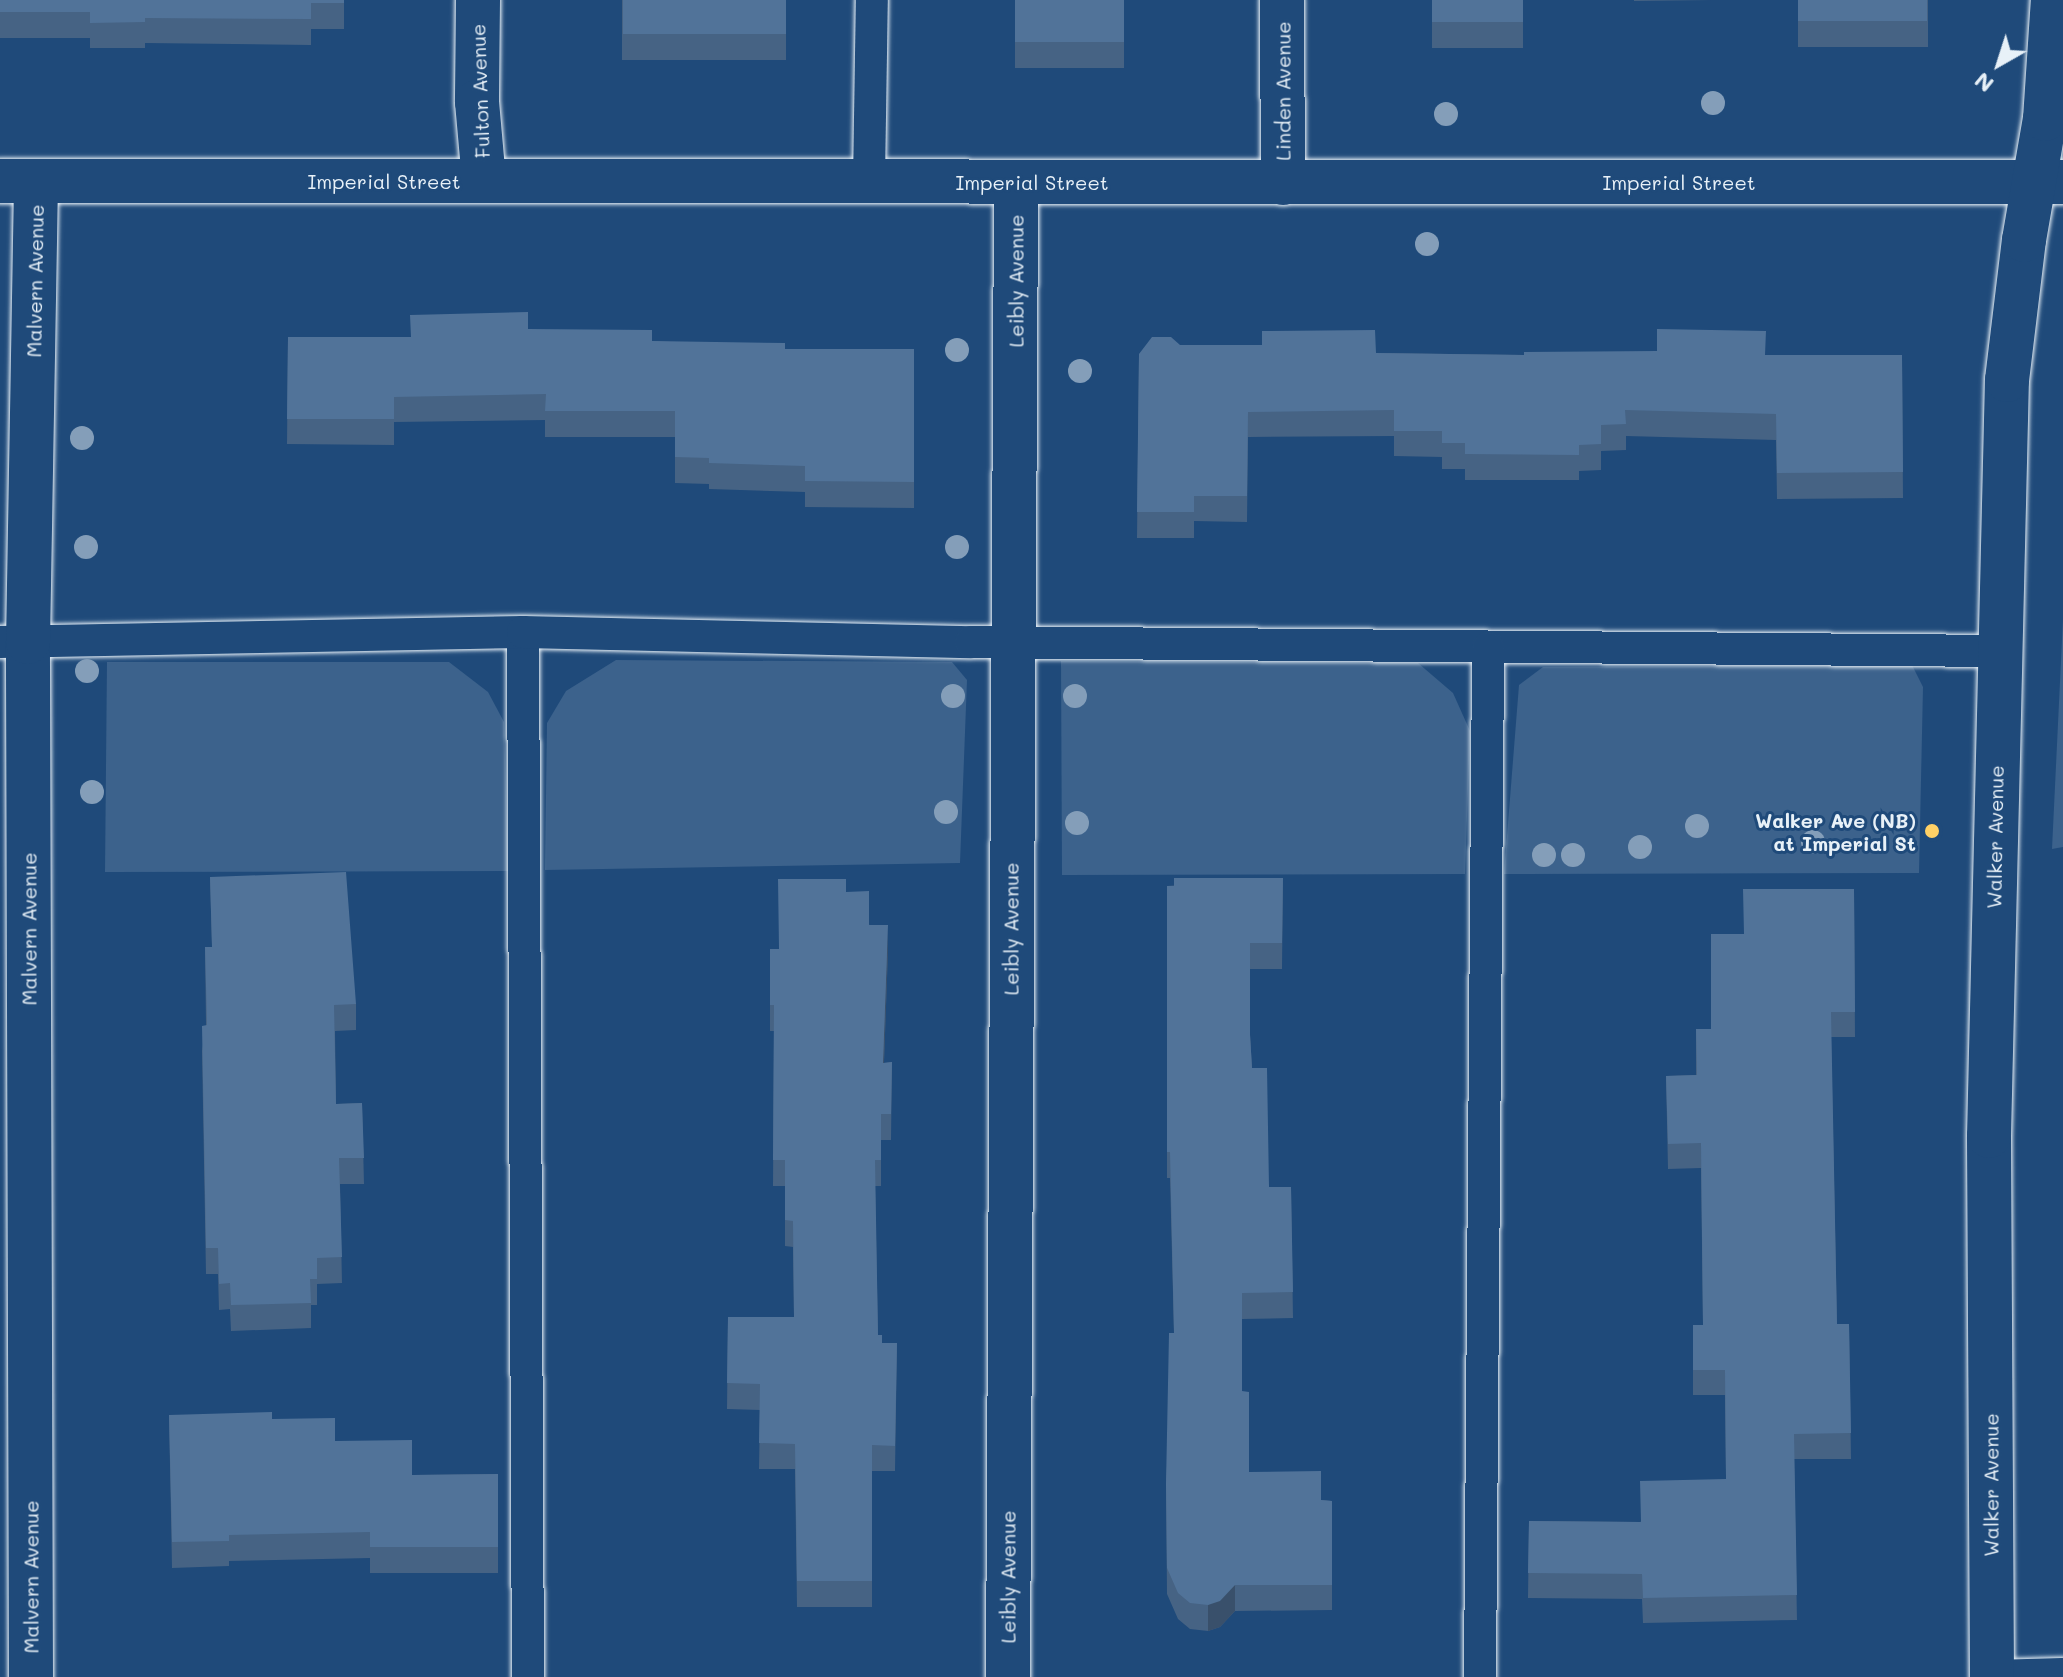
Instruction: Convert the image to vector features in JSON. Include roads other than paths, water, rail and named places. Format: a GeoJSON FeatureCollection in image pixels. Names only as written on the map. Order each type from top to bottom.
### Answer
{"type":"FeatureCollection","features":[{"type":"Feature","properties":{"kind":"street","name":"Fulton Avenue"},"geometry":{"type":"LineString","coordinates":[[478,0],[477,102],[484,181]]}},
{"type":"Feature","properties":{"kind":"street","name":"Linden Avenue"},"geometry":{"type":"LineString","coordinates":[[1282,0],[1283,183]]}},
{"type":"Feature","properties":{"kind":"street","name":"Walker Avenue"},"geometry":{"type":"LineString","coordinates":[[1992,1676],[1989,1136],[2007,380],[2024,240],[2050,182],[2053,0]]}},
{"type":"Feature","properties":{"kind":"street","name":"Imperial Street"},"geometry":{"type":"LineString","coordinates":[[18,181],[2050,182]]}},
{"type":"Feature","properties":{"kind":"street","name":"Malvern Avenue"},"geometry":{"type":"LineString","coordinates":[[18,181],[14,642],[31,1677]]}},
{"type":"Feature","properties":{"kind":"street","name":"Leibly Avenue"},"geometry":{"type":"LineString","coordinates":[[1008,1677],[1016,182]]}},
{"type":"Feature","properties":{"kind":"lane"},"geometry":{"type":"LineString","coordinates":[[869,181],[872,0]]}},
{"type":"Feature","properties":{"kind":"lane"},"geometry":{"type":"LineString","coordinates":[[523,632],[528,1677]]}},
{"type":"Feature","properties":{"kind":"lane"},"geometry":{"type":"LineString","coordinates":[[14,642],[523,632],[1013,642],[1999,651]]}},
{"type":"Feature","properties":{"kind":"lane"},"geometry":{"type":"LineString","coordinates":[[1480,1677],[1488,648]]}},
{"type":"Feature","properties":{"kind":"lane"},"geometry":{"type":"LineString","coordinates":[[1992,1676],[2063,1674]]}},
{"type":"Feature","properties":{"kind":"place","name":"Walker Ave (NB) at Imperial St"},"geometry":{"type":"Point","coordinates":[1932,831]}}]}
